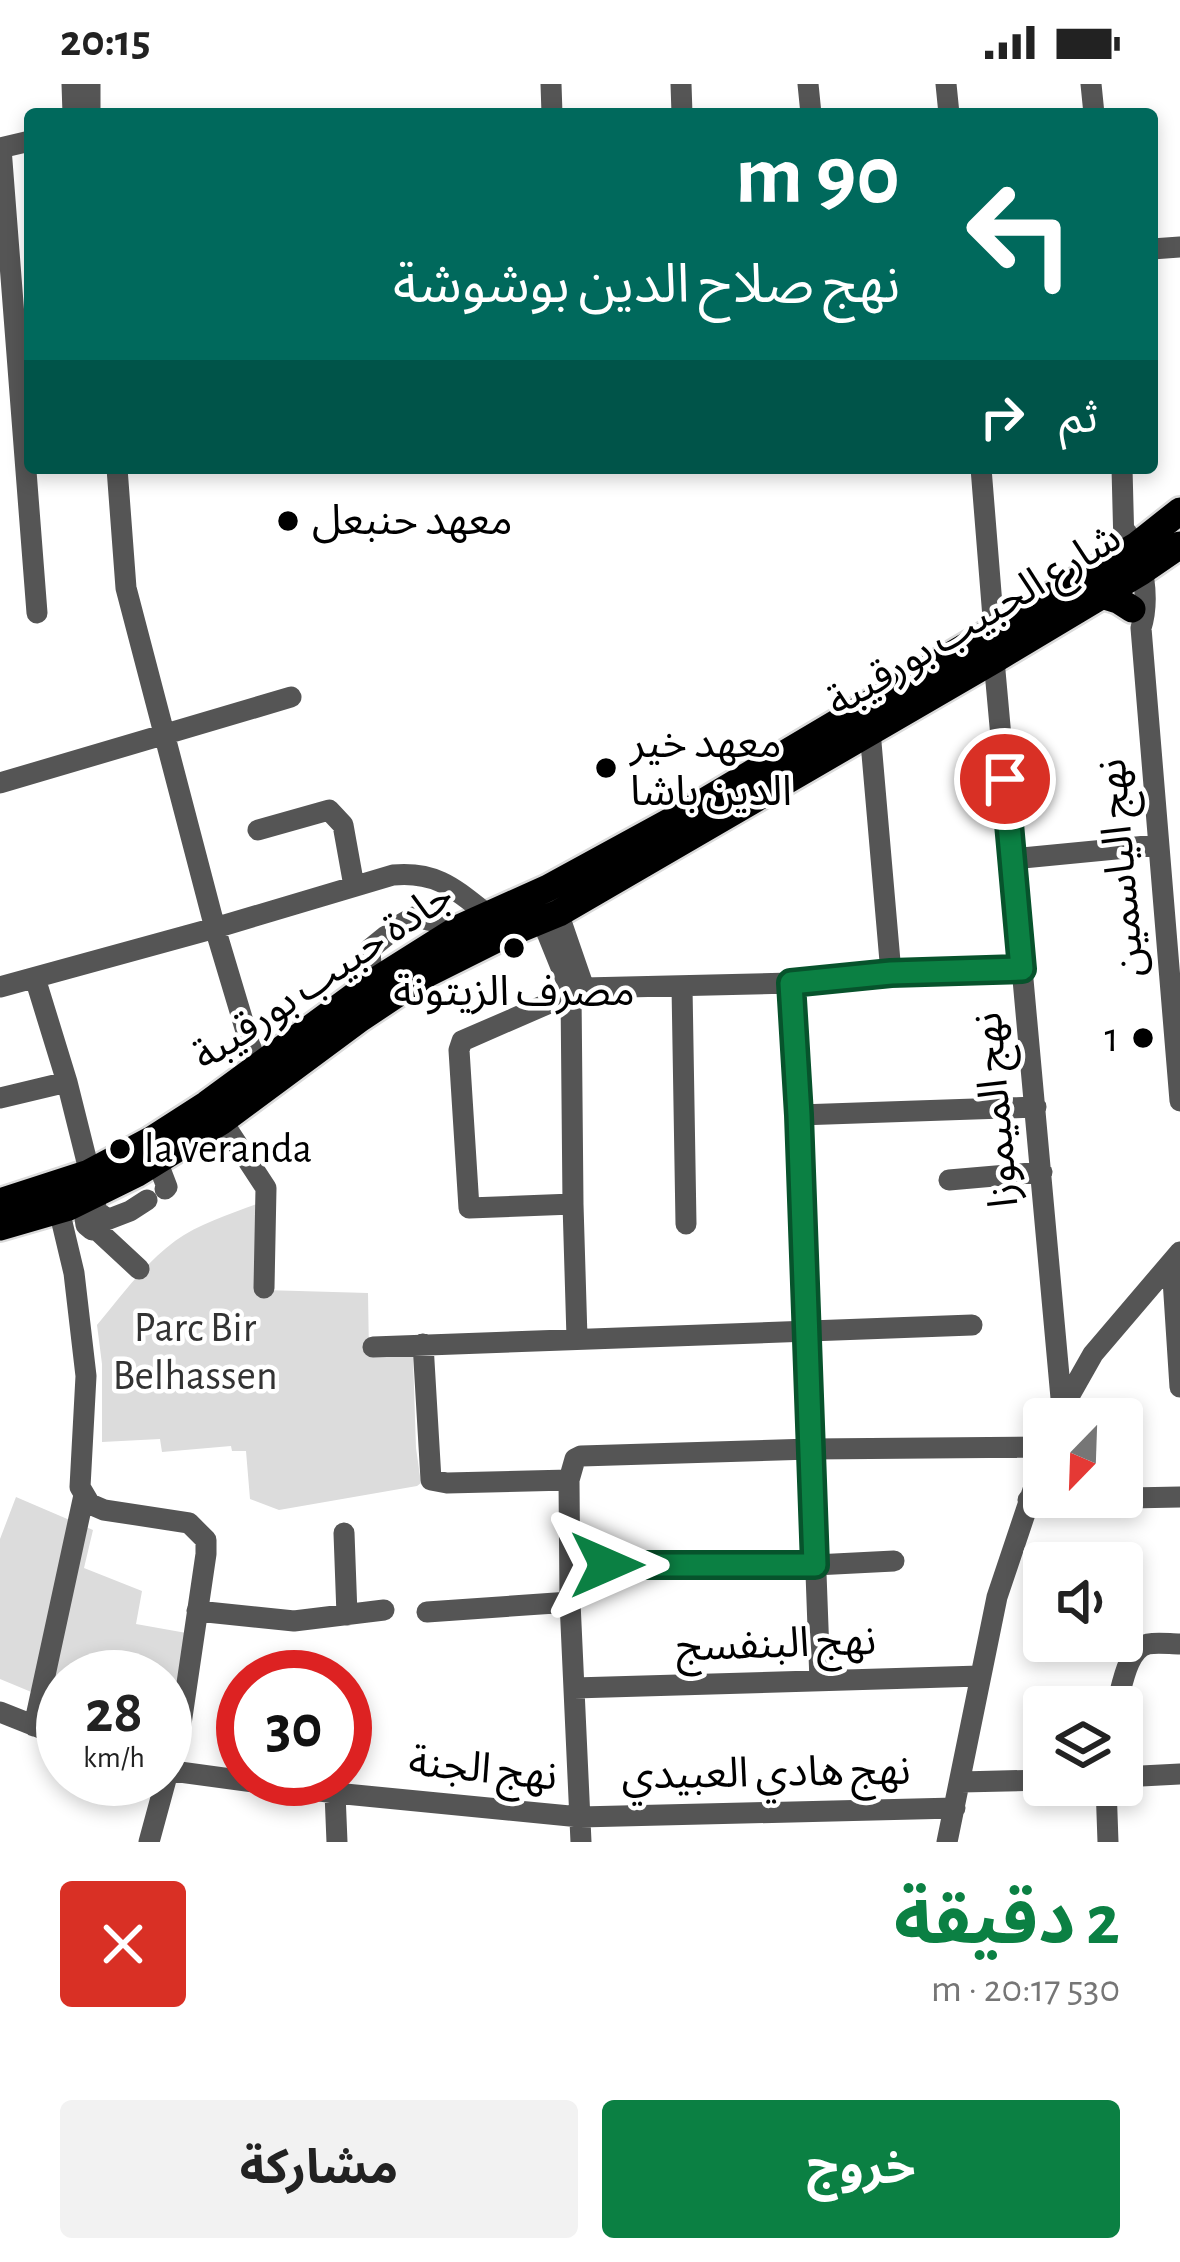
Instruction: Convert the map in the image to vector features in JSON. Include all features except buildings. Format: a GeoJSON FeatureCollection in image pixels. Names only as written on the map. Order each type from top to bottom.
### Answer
{"type":"FeatureCollection","features":[{"type":"Feature","properties":{"kind":"main road","name":"جادة حبيب بورقيبة"},"geometry":{"type":"LineString","coordinates":[[0,1202],[87,1210],[151,1140],[372,983],[461,927],[488,915],[545,904],[678,817],[994,630],[1131,556],[1180,511]]}},
{"type":"Feature","properties":{"kind":"main road","name":"شارع الحبيب بورقيبة"},"geometry":{"type":"LineString","coordinates":[[0,1227],[87,1210],[222,1121],[427,974],[545,904],[994,660],[1102,595],[1131,556],[1180,545]]}},
{"type":"Feature","properties":{"kind":"main road"},"geometry":{"type":"LineString","coordinates":[[1102,595],[1136,619]]}},
{"type":"Feature","properties":{"kind":"street"},"geometry":{"type":"LineString","coordinates":[[0,148],[24,454],[0,457]]}},
{"type":"Feature","properties":{"kind":"street"},"geometry":{"type":"LineString","coordinates":[[26,474],[38,613]]}},
{"type":"Feature","properties":{"kind":"street"},"geometry":{"type":"LineString","coordinates":[[118,474],[127,588],[215,928],[257,1068]]}},
{"type":"Feature","properties":{"kind":"street"},"geometry":{"type":"LineString","coordinates":[[982,474],[994,630]]}},
{"type":"Feature","properties":{"kind":"street","name":"نهج الياسمين"},"geometry":{"type":"LineString","coordinates":[[1123,474],[1180,1101]]}},
{"type":"Feature","properties":{"kind":"street","name":"نهج الميموزا"},"geometry":{"type":"LineString","coordinates":[[994,660],[1059,1398]]}},
{"type":"Feature","properties":{"kind":"street"},"geometry":{"type":"LineString","coordinates":[[0,783],[291,697]]}},
{"type":"Feature","properties":{"kind":"street"},"geometry":{"type":"LineString","coordinates":[[870,731],[891,973]]}},
{"type":"Feature","properties":{"kind":"street"},"geometry":{"type":"LineString","coordinates":[[258,830],[329,810],[343,825],[354,886]]}},
{"type":"Feature","properties":{"kind":"street"},"geometry":{"type":"LineString","coordinates":[[1012,859],[1157,845]]}},
{"type":"Feature","properties":{"kind":"street"},"geometry":{"type":"LineString","coordinates":[[0,987],[393,874],[423,875],[454,888],[488,915]]}},
{"type":"Feature","properties":{"kind":"street"},"geometry":{"type":"LineString","coordinates":[[545,904],[578,990],[573,1204],[578,1338]]}},
{"type":"Feature","properties":{"kind":"street"},"geometry":{"type":"LineString","coordinates":[[372,983],[370,949],[414,917],[461,927]]}},
{"type":"Feature","properties":{"kind":"street"},"geometry":{"type":"LineString","coordinates":[[573,1204],[469,1208],[462,1041],[578,990],[1022,969]]}},
{"type":"Feature","properties":{"kind":"street"},"geometry":{"type":"LineString","coordinates":[[35,978],[67,1082],[87,1210],[74,1273]]}},
{"type":"Feature","properties":{"kind":"street"},"geometry":{"type":"LineString","coordinates":[[791,983],[820,1681]]}},
{"type":"Feature","properties":{"kind":"street"},"geometry":{"type":"LineString","coordinates":[[682,986],[686,1224]]}},
{"type":"Feature","properties":{"kind":"street"},"geometry":{"type":"LineString","coordinates":[[0,1098],[67,1082]]}},
{"type":"Feature","properties":{"kind":"street"},"geometry":{"type":"LineString","coordinates":[[799,1115],[1036,1107]]}},
{"type":"Feature","properties":{"kind":"street"},"geometry":{"type":"LineString","coordinates":[[222,1121],[266,1188],[265,1288]]}},
{"type":"Feature","properties":{"kind":"street"},"geometry":{"type":"LineString","coordinates":[[87,1210],[130,1211],[156,1195],[167,1187],[157,1161]]}},
{"type":"Feature","properties":{"kind":"street"},"geometry":{"type":"LineString","coordinates":[[949,1180],[1042,1172]]}},
{"type":"Feature","properties":{"kind":"street"},"geometry":{"type":"LineString","coordinates":[[87,1210],[139,1269]]}},
{"type":"Feature","properties":{"kind":"street"},"geometry":{"type":"LineString","coordinates":[[87,1210],[74,1273],[86,1376],[80,1487],[90,1504],[104,1510],[189,1523],[206,1540],[192,1650]]}},
{"type":"Feature","properties":{"kind":"street"},"geometry":{"type":"LineString","coordinates":[[1069,1398],[1094,1354],[1176,1258]]}},
{"type":"Feature","properties":{"kind":"street"},"geometry":{"type":"LineString","coordinates":[[1176,1258],[1180,1387]]}},
{"type":"Feature","properties":{"kind":"street"},"geometry":{"type":"LineString","coordinates":[[373,1346],[972,1325]]}},
{"type":"Feature","properties":{"kind":"street"},"geometry":{"type":"LineString","coordinates":[[423,1344],[431,1480],[569,1480]]}},
{"type":"Feature","properties":{"kind":"street"},"geometry":{"type":"LineString","coordinates":[[580,1842],[570,1602],[572,1462],[581,1456],[1023,1447]]}},
{"type":"Feature","properties":{"kind":"street"},"geometry":{"type":"LineString","coordinates":[[0,1712],[34,1726],[84,1496]]}},
{"type":"Feature","properties":{"kind":"street"},"geometry":{"type":"LineString","coordinates":[[1143,1498],[1180,1497]]}},
{"type":"Feature","properties":{"kind":"street"},"geometry":{"type":"LineString","coordinates":[[947,1842],[997,1597],[1023,1516]]}},
{"type":"Feature","properties":{"kind":"street"},"geometry":{"type":"LineString","coordinates":[[344,1533],[347,1615]]}},
{"type":"Feature","properties":{"kind":"street"},"geometry":{"type":"LineString","coordinates":[[572,1565],[894,1561]]}},
{"type":"Feature","properties":{"kind":"street"},"geometry":{"type":"LineString","coordinates":[[427,1612],[570,1602]]}},
{"type":"Feature","properties":{"kind":"street"},"geometry":{"type":"LineString","coordinates":[[197,1612],[294,1621],[384,1610]]}},
{"type":"Feature","properties":{"kind":"street"},"geometry":{"type":"LineString","coordinates":[[1123,1686],[1138,1648],[1180,1644]]}},
{"type":"Feature","properties":{"kind":"street","name":"نهج البنفسج"},"geometry":{"type":"LineString","coordinates":[[574,1688],[980,1676]]}},
{"type":"Feature","properties":{"kind":"street"},"geometry":{"type":"LineString","coordinates":[[1143,1776],[1180,1774]]}},
{"type":"Feature","properties":{"kind":"street"},"geometry":{"type":"LineString","coordinates":[[961,1782],[1023,1781]]}},
{"type":"Feature","properties":{"kind":"street","name":"نهج الجنة"},"geometry":{"type":"LineString","coordinates":[[372,1797],[580,1817]]}},
{"type":"Feature","properties":{"kind":"street"},"geometry":{"type":"LineString","coordinates":[[148,1842],[157,1806]]}},
{"type":"Feature","properties":{"kind":"street"},"geometry":{"type":"LineString","coordinates":[[336,1806],[337,1842]]}},
{"type":"Feature","properties":{"kind":"street"},"geometry":{"type":"LineString","coordinates":[[1107,1806],[1108,1842]]}},
{"type":"Feature","properties":{"kind":"street","name":"نهج هادي العبيدي"},"geometry":{"type":"LineString","coordinates":[[580,1817],[955,1808]]}},
{"type":"Feature","properties":{"kind":"green space","name":"Parc Bir Belhassen"},"geometry":{"type":"Polygon","coordinates":[[[262,1202],[264,1290],[368,1293],[369,1355],[413,1357],[421,1483],[417,1486],[279,1510],[250,1499],[246,1451],[232,1451],[231,1446],[162,1452],[160,1439],[102,1442],[97,1325],[143,1270],[175,1241],[262,1202]]]}},
{"type":"Feature","properties":{"kind":"green space"},"geometry":{"type":"Polygon","coordinates":[[[16,1497],[93,1530],[84,1568],[142,1591],[136,1624],[192,1634],[190,1650],[36,1650],[36,1694],[0,1679],[0,1539],[16,1497]]]}},
{"type":"Feature","properties":{"kind":"place","name":"معهد حنبعل"},"geometry":{"type":"Point","coordinates":[288,521]}},
{"type":"Feature","properties":{"kind":"place","name":"معهد خير الدين باشا"},"geometry":{"type":"Point","coordinates":[606,768]}},
{"type":"Feature","properties":{"kind":"place","name":"مصرف الزيتونة"},"geometry":{"type":"Point","coordinates":[514,948]}},
{"type":"Feature","properties":{"kind":"place","name":"1"},"geometry":{"type":"Point","coordinates":[1143,1038]}},
{"type":"Feature","properties":{"kind":"place","name":"la veranda"},"geometry":{"type":"Point","coordinates":[120,1149]}},
{"type":"Feature","properties":{"kind":"route"},"geometry":{"type":"LineString","coordinates":[[607,1565],[815,1565],[791,983],[891,973],[1022,969],[1005,779]]}}]}
